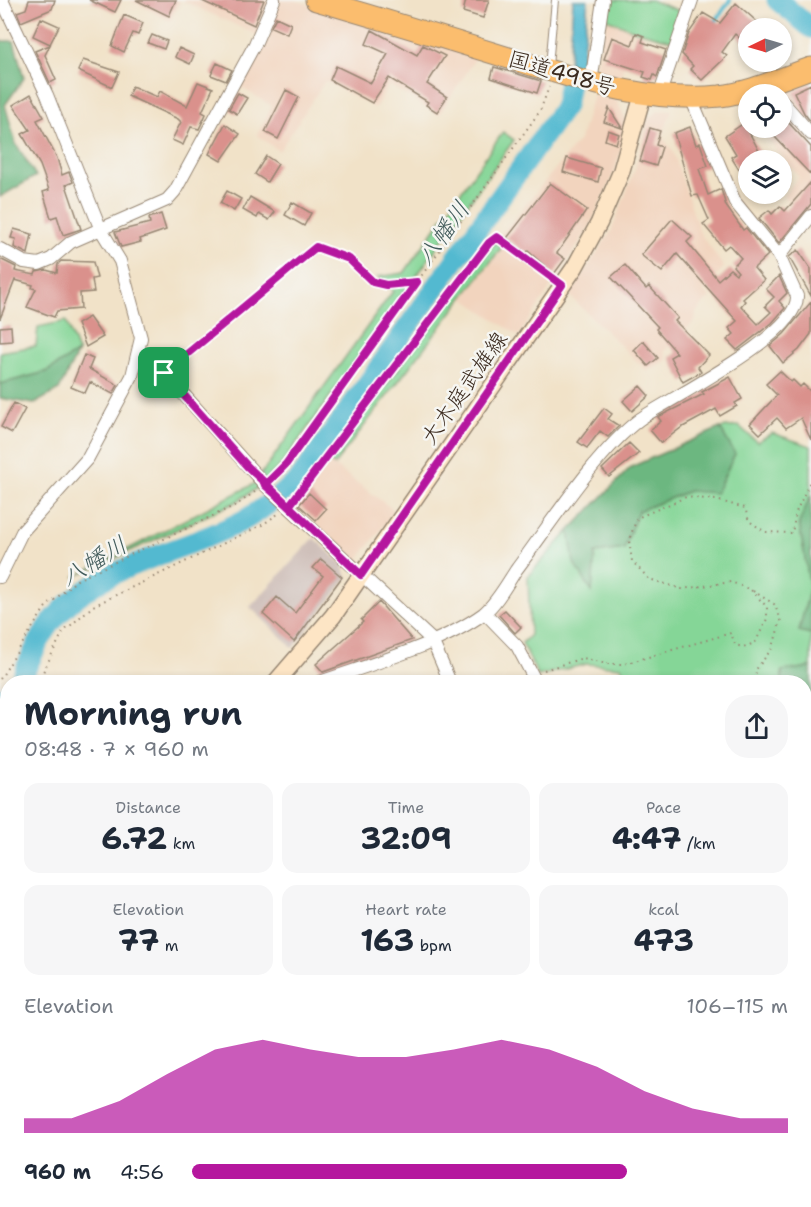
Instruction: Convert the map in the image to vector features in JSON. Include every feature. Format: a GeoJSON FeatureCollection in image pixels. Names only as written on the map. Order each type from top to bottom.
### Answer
{"type":"FeatureCollection","features":[{"type":"Feature","properties":{"kind":"highway","name":"国道498号"},"geometry":{"type":"LineString","coordinates":[[327,1],[591,83],[651,95],[691,98],[738,95]]}},
{"type":"Feature","properties":{"kind":"highway","name":"国道498号"},"geometry":{"type":"LineString","coordinates":[[787,84],[804,70]]}},
{"type":"Feature","properties":{"kind":"main road","name":"大木庭武雄線"},"geometry":{"type":"LineString","coordinates":[[282,675],[333,616],[562,285],[599,223],[651,95]]}},
{"type":"Feature","properties":{"kind":"street"},"geometry":{"type":"LineString","coordinates":[[0,578],[22,532],[88,458],[132,376],[140,351],[140,324],[120,261],[101,230],[47,95],[2,0]]}},
{"type":"Feature","properties":{"kind":"street"},"geometry":{"type":"LineString","coordinates":[[0,249],[24,262],[39,264],[51,259],[71,242],[167,200],[175,191],[255,44],[274,0]]}},
{"type":"Feature","properties":{"kind":"street"},"geometry":{"type":"LineString","coordinates":[[591,83],[603,0]]}},
{"type":"Feature","properties":{"kind":"street"},"geometry":{"type":"LineString","coordinates":[[651,95],[692,0]]}},
{"type":"Feature","properties":{"kind":"street"},"geometry":{"type":"LineString","coordinates":[[339,675],[432,640],[485,612],[594,466],[639,420],[746,355],[790,318],[797,296],[778,256],[735,202],[691,98]]}},
{"type":"Feature","properties":{"kind":"street"},"geometry":{"type":"LineString","coordinates":[[792,112],[811,134]]}},
{"type":"Feature","properties":{"kind":"street"},"geometry":{"type":"LineString","coordinates":[[778,256],[811,216]]}},
{"type":"Feature","properties":{"kind":"street"},"geometry":{"type":"LineString","coordinates":[[140,351],[151,358],[265,485],[432,640],[447,675]]}},
{"type":"Feature","properties":{"kind":"street"},"geometry":{"type":"LineString","coordinates":[[485,612],[517,646],[532,675]]}},
{"type":"Feature","properties":{"kind":"lane"},"geometry":{"type":"LineString","coordinates":[[549,70],[555,0]]}},
{"type":"Feature","properties":{"kind":"path"},"geometry":{"type":"LineString","coordinates":[[3,675],[45,608],[77,580],[238,504],[265,485],[286,464],[540,111],[549,88],[549,70]]}},
{"type":"Feature","properties":{"kind":"path"},"geometry":{"type":"LineString","coordinates":[[42,675],[63,632],[93,606],[262,525],[289,506],[489,243],[497,237],[562,285]]}},
{"type":"Feature","properties":{"kind":"path"},"geometry":{"type":"LineString","coordinates":[[164,373],[316,247],[349,259],[373,282],[386,285],[417,282]]}},
{"type":"Feature","properties":{"kind":"path"},"geometry":{"type":"LineString","coordinates":[[756,675],[755,671],[773,647],[781,619],[774,604],[751,590],[731,582],[682,590],[649,579],[632,561],[629,540],[638,518],[686,497],[745,508],[748,521],[765,532],[792,533],[796,512],[811,479]]}},
{"type":"Feature","properties":{"kind":"path"},"geometry":{"type":"LineString","coordinates":[[541,675],[583,658],[607,664],[624,664],[731,633],[735,645],[743,648],[755,643],[767,619],[767,607],[751,590]]}},
{"type":"Feature","properties":{"kind":"shaded area"},"geometry":{"type":"Polygon","coordinates":[[[130,0],[181,0],[170,21],[130,0]]]}},
{"type":"Feature","properties":{"kind":"shaded area"},"geometry":{"type":"Polygon","coordinates":[[[181,0],[294,0],[477,56],[439,115],[389,85],[375,108],[325,81],[279,151],[257,135],[272,106],[239,86],[264,38],[181,0]]]}},
{"type":"Feature","properties":{"kind":"shaded area"},"geometry":{"type":"Polygon","coordinates":[[[607,19],[634,30],[620,79],[595,74],[607,19]]]}},
{"type":"Feature","properties":{"kind":"shaded area"},"geometry":{"type":"Polygon","coordinates":[[[811,78],[811,221],[792,204],[792,185],[799,177],[792,169],[792,150],[777,150],[767,138],[792,138],[792,86],[811,78]]]}},
{"type":"Feature","properties":{"kind":"shaded area"},"geometry":{"type":"Polygon","coordinates":[[[593,95],[616,100],[626,120],[626,131],[615,171],[589,228],[519,336],[462,297],[502,248],[495,242],[580,139],[593,95]]]}},
{"type":"Feature","properties":{"kind":"shaded area"},"geometry":{"type":"Polygon","coordinates":[[[672,110],[662,137],[673,151],[700,233],[724,267],[703,291],[710,297],[696,312],[695,321],[664,351],[667,360],[647,371],[569,295],[612,230],[635,169],[648,118],[659,111],[672,110]]]}},
{"type":"Feature","properties":{"kind":"shaded area"},"geometry":{"type":"Polygon","coordinates":[[[328,461],[395,511],[356,562],[293,503],[328,461]]]}},
{"type":"Feature","properties":{"kind":"shaded area"},"geometry":{"type":"Polygon","coordinates":[[[314,538],[343,565],[347,578],[293,648],[250,607],[314,538]]]}},
{"type":"Feature","properties":{"kind":"green space"},"geometry":{"type":"Polygon","coordinates":[[[608,0],[651,0],[682,12],[674,41],[634,30],[607,19],[608,0]]]}},
{"type":"Feature","properties":{"kind":"green space"},"geometry":{"type":"Polygon","coordinates":[[[0,41],[14,41],[24,78],[5,105],[16,144],[36,176],[0,197],[0,41]]]}},
{"type":"Feature","properties":{"kind":"green space"},"geometry":{"type":"Polygon","coordinates":[[[503,132],[514,140],[282,464],[259,487],[236,502],[74,577],[254,484],[393,291],[378,277],[404,273],[503,132]]]}},
{"type":"Feature","properties":{"kind":"green space"},"geometry":{"type":"Polygon","coordinates":[[[495,242],[502,247],[334,465],[328,461],[495,242]]]}},
{"type":"Feature","properties":{"kind":"green space"},"geometry":{"type":"Polygon","coordinates":[[[66,321],[78,352],[46,372],[0,384],[0,352],[36,346],[38,327],[66,321]]]}},
{"type":"Feature","properties":{"kind":"green space"},"geometry":{"type":"Polygon","coordinates":[[[78,352],[59,390],[34,404],[0,398],[0,384],[46,372],[78,352]]]}},
{"type":"Feature","properties":{"kind":"green space"},"geometry":{"type":"Polygon","coordinates":[[[739,426],[757,442],[772,433],[811,446],[811,495],[799,523],[810,587],[799,631],[811,634],[811,667],[782,671],[782,675],[624,675],[621,667],[587,664],[538,675],[522,643],[530,635],[528,576],[569,531],[574,563],[592,591],[595,553],[624,549],[638,511],[689,491],[735,454],[720,428],[739,426]]]}},
{"type":"Feature","properties":{"kind":"green space"},"geometry":{"type":"Polygon","coordinates":[[[720,428],[735,454],[716,493],[689,491],[638,511],[624,549],[595,553],[592,592],[574,563],[569,531],[631,467],[720,428]]]}},
{"type":"Feature","properties":{"kind":"green space"},"geometry":{"type":"Polygon","coordinates":[[[811,495],[811,634],[799,631],[810,587],[799,523],[811,495]]]}},
{"type":"Feature","properties":{"kind":"green space"},"geometry":{"type":"Polygon","coordinates":[[[811,667],[811,675],[782,675],[782,671],[811,667]]]}},
{"type":"Feature","properties":{"kind":"water"},"geometry":{"type":"Polygon","coordinates":[[[573,0],[588,0],[581,73],[566,110],[557,104],[569,62],[573,0]]]}},
{"type":"Feature","properties":{"kind":"building"},"geometry":{"type":"Polygon","coordinates":[[[29,0],[55,0],[52,9],[21,22],[17,12],[26,9],[29,0]]]}},
{"type":"Feature","properties":{"kind":"building"},"geometry":{"type":"Polygon","coordinates":[[[89,0],[121,0],[115,12],[89,0]]]}},
{"type":"Feature","properties":{"kind":"building"},"geometry":{"type":"Polygon","coordinates":[[[136,0],[176,0],[169,16],[136,0]]]}},
{"type":"Feature","properties":{"kind":"building"},"geometry":{"type":"Polygon","coordinates":[[[200,0],[264,0],[254,25],[200,0]]]}},
{"type":"Feature","properties":{"kind":"building"},"geometry":{"type":"Polygon","coordinates":[[[466,0],[489,0],[483,18],[463,12],[466,0]]]}},
{"type":"Feature","properties":{"kind":"building"},"geometry":{"type":"Polygon","coordinates":[[[736,3],[753,18],[738,18],[738,37],[735,34],[722,52],[727,56],[702,80],[690,69],[693,66],[682,54],[689,33],[703,13],[720,23],[736,3]]]}},
{"type":"Feature","properties":{"kind":"building"},"geometry":{"type":"Polygon","coordinates":[[[124,15],[143,23],[138,35],[133,33],[124,52],[112,46],[124,15]]]}},
{"type":"Feature","properties":{"kind":"building"},"geometry":{"type":"Polygon","coordinates":[[[276,17],[291,24],[287,34],[271,27],[276,17]]]}},
{"type":"Feature","properties":{"kind":"building"},"geometry":{"type":"Polygon","coordinates":[[[41,18],[59,26],[50,44],[33,36],[41,18]]]}},
{"type":"Feature","properties":{"kind":"building"},"geometry":{"type":"Polygon","coordinates":[[[372,30],[417,55],[423,45],[445,56],[427,84],[447,97],[437,112],[426,105],[428,102],[389,78],[372,103],[330,80],[336,66],[371,83],[388,54],[366,44],[372,30]]]}},
{"type":"Feature","properties":{"kind":"building"},"geometry":{"type":"Polygon","coordinates":[[[636,33],[644,36],[642,42],[666,50],[657,77],[654,75],[652,80],[643,77],[645,72],[604,59],[612,37],[632,45],[636,33]]]}},
{"type":"Feature","properties":{"kind":"building"},"geometry":{"type":"Polygon","coordinates":[[[152,35],[167,41],[164,49],[148,43],[152,35]]]}},
{"type":"Feature","properties":{"kind":"building"},"geometry":{"type":"Polygon","coordinates":[[[50,45],[45,55],[56,80],[50,83],[35,51],[50,45]]]}},
{"type":"Feature","properties":{"kind":"building"},"geometry":{"type":"Polygon","coordinates":[[[179,48],[194,55],[190,64],[175,57],[179,48]]]}},
{"type":"Feature","properties":{"kind":"building"},"geometry":{"type":"Polygon","coordinates":[[[83,60],[119,72],[112,87],[78,71],[83,60]]]}},
{"type":"Feature","properties":{"kind":"building"},"geometry":{"type":"Polygon","coordinates":[[[217,63],[232,70],[226,81],[211,75],[217,63]]]}},
{"type":"Feature","properties":{"kind":"building"},"geometry":{"type":"Polygon","coordinates":[[[494,67],[541,81],[537,93],[491,78],[494,67]]]}},
{"type":"Feature","properties":{"kind":"building"},"geometry":{"type":"Polygon","coordinates":[[[198,82],[213,88],[202,112],[206,114],[199,129],[191,127],[183,145],[172,140],[181,122],[178,119],[128,96],[132,86],[157,97],[160,91],[187,106],[198,82]]]}},
{"type":"Feature","properties":{"kind":"building"},"geometry":{"type":"Polygon","coordinates":[[[811,84],[811,122],[794,92],[811,84]]]}},
{"type":"Feature","properties":{"kind":"building"},"geometry":{"type":"Polygon","coordinates":[[[286,90],[299,97],[278,139],[265,132],[286,90]]]}},
{"type":"Feature","properties":{"kind":"building"},"geometry":{"type":"Polygon","coordinates":[[[238,93],[247,98],[237,114],[229,109],[238,93]]]}},
{"type":"Feature","properties":{"kind":"building"},"geometry":{"type":"Polygon","coordinates":[[[31,94],[44,117],[37,120],[57,158],[62,175],[69,172],[73,182],[66,185],[81,229],[63,235],[57,216],[51,218],[43,192],[49,190],[40,165],[22,134],[30,130],[13,105],[31,94]]]}},
{"type":"Feature","properties":{"kind":"building"},"geometry":{"type":"Polygon","coordinates":[[[609,108],[622,128],[604,122],[609,108]]]}},
{"type":"Feature","properties":{"kind":"building"},"geometry":{"type":"Polygon","coordinates":[[[225,124],[240,134],[221,161],[209,154],[225,124]]]}},
{"type":"Feature","properties":{"kind":"building"},"geometry":{"type":"Polygon","coordinates":[[[792,126],[811,147],[811,175],[792,155],[792,150],[787,150],[776,138],[792,138],[792,126]]]}},
{"type":"Feature","properties":{"kind":"building"},"geometry":{"type":"Polygon","coordinates":[[[690,127],[696,145],[700,143],[708,166],[699,169],[708,195],[721,189],[726,206],[743,230],[746,228],[768,255],[754,268],[764,280],[743,299],[745,301],[741,306],[758,324],[771,312],[765,306],[774,297],[766,289],[779,276],[787,293],[779,301],[785,308],[772,323],[737,350],[727,340],[734,334],[729,328],[737,321],[677,254],[662,272],[641,255],[672,219],[692,237],[687,242],[718,280],[730,269],[736,274],[738,272],[733,266],[741,258],[729,245],[724,249],[703,224],[709,220],[698,195],[692,196],[674,133],[690,127]]]}},
{"type":"Feature","properties":{"kind":"building"},"geometry":{"type":"Polygon","coordinates":[[[738,127],[738,138],[752,138],[759,150],[738,150],[738,168],[731,157],[736,154],[725,136],[738,127]]]}},
{"type":"Feature","properties":{"kind":"building"},"geometry":{"type":"Polygon","coordinates":[[[650,128],[660,131],[656,145],[662,147],[656,166],[640,161],[650,128]]]}},
{"type":"Feature","properties":{"kind":"building"},"geometry":{"type":"Polygon","coordinates":[[[608,130],[619,134],[616,144],[605,140],[608,130]]]}},
{"type":"Feature","properties":{"kind":"building"},"geometry":{"type":"Polygon","coordinates":[[[266,156],[278,164],[267,182],[255,174],[266,156]]]}},
{"type":"Feature","properties":{"kind":"building"},"geometry":{"type":"Polygon","coordinates":[[[567,158],[601,168],[598,182],[563,172],[567,158]]]}},
{"type":"Feature","properties":{"kind":"building"},"geometry":{"type":"Polygon","coordinates":[[[811,182],[811,204],[779,243],[759,218],[769,210],[772,214],[780,206],[785,211],[811,182]]]}},
{"type":"Feature","properties":{"kind":"building"},"geometry":{"type":"Polygon","coordinates":[[[550,183],[587,210],[557,253],[565,259],[554,274],[528,251],[526,253],[507,238],[550,183]]]}},
{"type":"Feature","properties":{"kind":"building"},"geometry":{"type":"Polygon","coordinates":[[[227,191],[241,199],[234,211],[220,203],[227,191]]]}},
{"type":"Feature","properties":{"kind":"building"},"geometry":{"type":"Polygon","coordinates":[[[250,197],[275,212],[269,220],[259,214],[257,218],[243,210],[250,197]]]}},
{"type":"Feature","properties":{"kind":"building"},"geometry":{"type":"Polygon","coordinates":[[[292,202],[311,213],[304,226],[285,215],[292,202]]]}},
{"type":"Feature","properties":{"kind":"building"},"geometry":{"type":"Polygon","coordinates":[[[161,214],[166,230],[140,239],[141,242],[121,247],[115,232],[150,223],[149,218],[161,214]]]}},
{"type":"Feature","properties":{"kind":"building"},"geometry":{"type":"Polygon","coordinates":[[[14,229],[32,234],[28,254],[14,247],[16,239],[11,238],[14,229]]]}},
{"type":"Feature","properties":{"kind":"building"},"geometry":{"type":"Polygon","coordinates":[[[798,250],[811,269],[811,296],[789,257],[798,250]]]}},
{"type":"Feature","properties":{"kind":"building"},"geometry":{"type":"Polygon","coordinates":[[[0,259],[16,267],[15,271],[35,275],[36,272],[46,270],[57,273],[58,264],[61,261],[93,262],[97,278],[92,279],[94,292],[80,293],[81,309],[57,311],[54,317],[27,307],[36,289],[32,288],[33,285],[15,280],[0,319],[0,259]]]}},
{"type":"Feature","properties":{"kind":"building"},"geometry":{"type":"Polygon","coordinates":[[[625,265],[646,289],[649,286],[678,318],[675,321],[709,355],[698,367],[701,372],[683,382],[670,357],[677,353],[656,329],[658,327],[611,277],[625,265]]]}},
{"type":"Feature","properties":{"kind":"building"},"geometry":{"type":"Polygon","coordinates":[[[811,302],[811,334],[799,350],[783,363],[770,346],[784,334],[811,302]]]}},
{"type":"Feature","properties":{"kind":"building"},"geometry":{"type":"Polygon","coordinates":[[[89,317],[103,337],[86,347],[77,324],[89,317]]]}},
{"type":"Feature","properties":{"kind":"building"},"geometry":{"type":"Polygon","coordinates":[[[11,326],[12,341],[0,342],[0,327],[11,326]]]}},
{"type":"Feature","properties":{"kind":"building"},"geometry":{"type":"Polygon","coordinates":[[[643,341],[658,358],[648,366],[634,350],[643,341]]]}},
{"type":"Feature","properties":{"kind":"building"},"geometry":{"type":"Polygon","coordinates":[[[84,355],[93,359],[89,369],[118,385],[113,394],[90,382],[85,393],[71,387],[84,355]]]}},
{"type":"Feature","properties":{"kind":"building"},"geometry":{"type":"Polygon","coordinates":[[[780,371],[791,382],[793,380],[800,387],[803,384],[811,392],[811,440],[801,418],[786,428],[777,418],[760,434],[750,424],[777,395],[766,384],[780,371]]]}},
{"type":"Feature","properties":{"kind":"building"},"geometry":{"type":"Polygon","coordinates":[[[730,377],[742,399],[735,403],[737,406],[720,416],[716,409],[681,428],[661,443],[650,430],[661,421],[658,417],[704,394],[702,392],[730,377]]]}},
{"type":"Feature","properties":{"kind":"building"},"geometry":{"type":"Polygon","coordinates":[[[640,386],[649,396],[632,411],[623,401],[640,386]]]}},
{"type":"Feature","properties":{"kind":"building"},"geometry":{"type":"Polygon","coordinates":[[[14,403],[25,409],[12,433],[1,427],[14,403]]]}},
{"type":"Feature","properties":{"kind":"building"},"geometry":{"type":"Polygon","coordinates":[[[604,408],[612,414],[608,419],[619,426],[608,437],[600,431],[587,448],[578,442],[604,408]]]}},
{"type":"Feature","properties":{"kind":"building"},"geometry":{"type":"Polygon","coordinates":[[[629,443],[639,453],[609,477],[602,469],[629,443]]]}},
{"type":"Feature","properties":{"kind":"building"},"geometry":{"type":"Polygon","coordinates":[[[309,493],[326,509],[316,520],[299,505],[309,493]]]}},
{"type":"Feature","properties":{"kind":"building"},"geometry":{"type":"Polygon","coordinates":[[[321,559],[342,577],[294,642],[263,614],[277,597],[295,613],[323,576],[313,568],[321,559]]]}},
{"type":"Feature","properties":{"kind":"building"},"geometry":{"type":"Polygon","coordinates":[[[379,602],[412,640],[323,672],[316,664],[363,622],[361,620],[379,602]]]}},
{"type":"Feature","properties":{"kind":"building"},"geometry":{"type":"Polygon","coordinates":[[[505,610],[521,627],[515,633],[499,615],[505,610]]]}},
{"type":"Feature","properties":{"kind":"waterway"},"geometry":{"type":"LineString","coordinates":[[714,24],[730,0]]}},
{"type":"Feature","properties":{"kind":"waterway"},"geometry":{"type":"LineString","coordinates":[[777,0],[811,28]]}},
{"type":"Feature","properties":{"kind":"waterway","name":"八幡川"},"geometry":{"type":"LineString","coordinates":[[23,675],[44,633],[74,599],[120,571],[222,531],[246,519],[298,481],[565,106],[569,82]]}},
{"type":"Feature","properties":{"kind":"route"},"geometry":{"type":"LineString","coordinates":[[164,373],[265,485],[361,575],[562,285],[497,237],[489,243],[289,506],[265,485],[286,464],[417,282],[386,285],[373,282],[349,259],[316,247],[164,373]]}}]}
